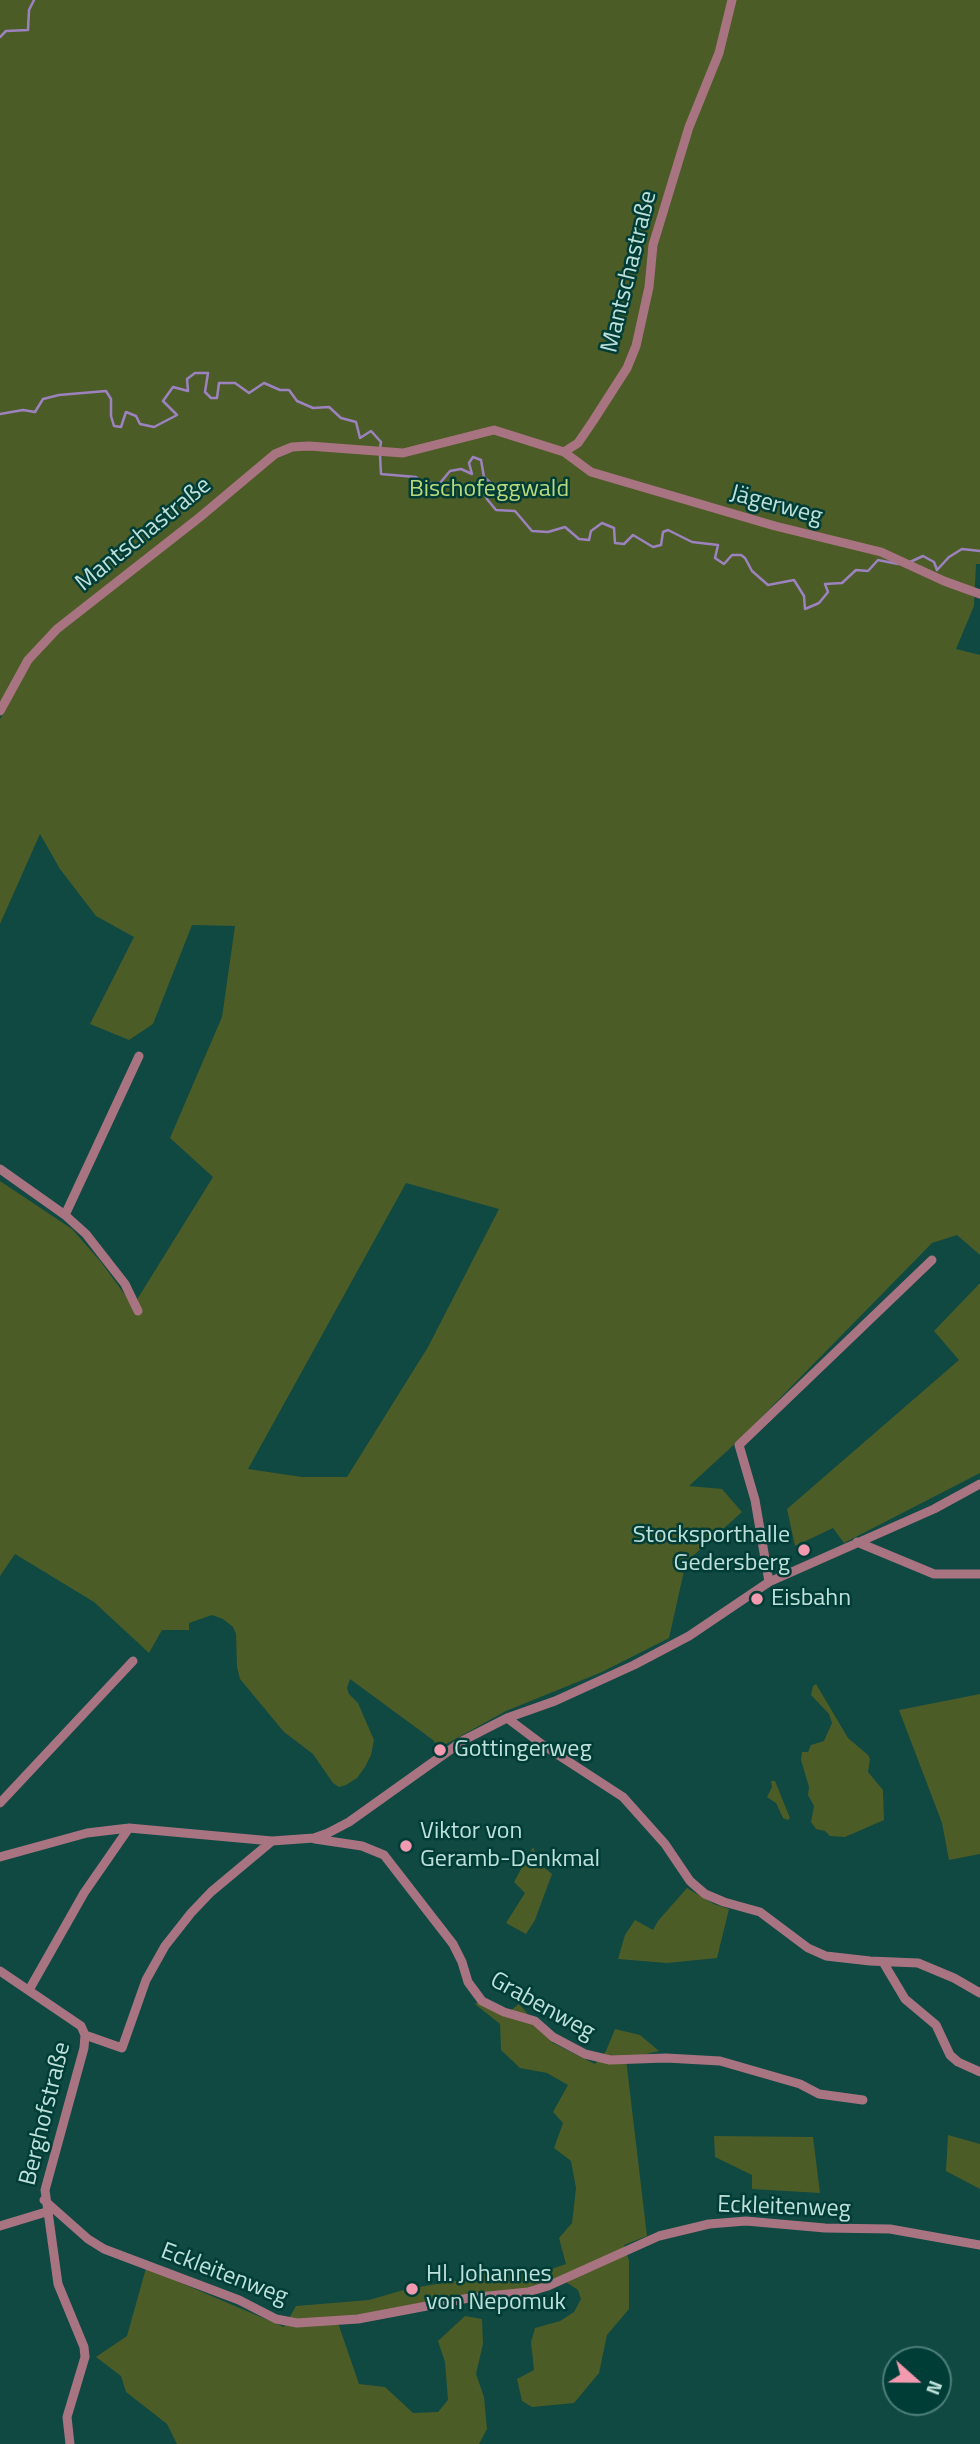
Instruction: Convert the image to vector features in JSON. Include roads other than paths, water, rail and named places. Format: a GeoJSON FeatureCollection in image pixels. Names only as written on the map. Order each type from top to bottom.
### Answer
{"type":"FeatureCollection","features":[{"type":"Feature","properties":{"kind":"street","name":"Mantschastraße"},"geometry":{"type":"LineString","coordinates":[[0,711],[29,660],[57,629],[200,517],[275,454],[292,447],[309,446],[392,454],[416,451],[494,430],[564,452],[578,443],[627,368],[636,346],[649,287],[653,245],[689,127],[719,53],[732,0]]}},
{"type":"Feature","properties":{"kind":"street","name":"Jägerweg"},"geometry":{"type":"LineString","coordinates":[[564,452],[591,472],[688,502],[881,552],[980,594]]}},
{"type":"Feature","properties":{"kind":"street"},"geometry":{"type":"LineString","coordinates":[[65,1215],[139,1056]]}},
{"type":"Feature","properties":{"kind":"street"},"geometry":{"type":"LineString","coordinates":[[0,1170],[65,1215],[100,1250],[125,1284],[138,1311]]}},
{"type":"Feature","properties":{"kind":"street"},"geometry":{"type":"LineString","coordinates":[[769,1582],[755,1500],[739,1445],[932,1260]]}},
{"type":"Feature","properties":{"kind":"street"},"geometry":{"type":"LineString","coordinates":[[0,1857],[87,1833],[130,1828],[272,1841],[314,1838],[349,1822],[457,1744],[507,1718],[555,1701],[634,1665],[689,1636],[769,1582],[933,1509],[980,1484]]}},
{"type":"Feature","properties":{"kind":"street"},"geometry":{"type":"LineString","coordinates":[[857,1542],[927,1573],[953,1576],[980,1574]]}},
{"type":"Feature","properties":{"kind":"street"},"geometry":{"type":"LineString","coordinates":[[0,1803],[133,1661]]}},
{"type":"Feature","properties":{"kind":"street"},"geometry":{"type":"LineString","coordinates":[[507,1718],[622,1797],[665,1843],[690,1881],[705,1894],[760,1912],[808,1948],[826,1956],[918,1963],[954,1978],[980,1993]]}},
{"type":"Feature","properties":{"kind":"street"},"geometry":{"type":"LineString","coordinates":[[29,1990],[84,1893],[130,1828]]}},
{"type":"Feature","properties":{"kind":"street","name":"Grabenweg"},"geometry":{"type":"LineString","coordinates":[[314,1838],[362,1846],[384,1855],[453,1944],[468,1982],[482,2001],[504,2012],[535,2021],[553,2037],[585,2054],[610,2060],[666,2058],[720,2061],[800,2084],[819,2094],[863,2100]]}},
{"type":"Feature","properties":{"kind":"street","name":"Berghofstraße"},"geometry":{"type":"LineString","coordinates":[[86,2035],[122,2048],[146,1980],[165,1946],[211,1892],[272,1841]]}},
{"type":"Feature","properties":{"kind":"street"},"geometry":{"type":"LineString","coordinates":[[883,1962],[905,1999],[936,2025],[950,2055],[958,2062],[980,2072]]}},
{"type":"Feature","properties":{"kind":"street","name":"Berghofstraße"},"geometry":{"type":"LineString","coordinates":[[0,1970],[81,2026],[86,2035],[69,2106],[46,2178],[44,2200],[58,2284],[84,2347],[85,2357],[66,2427],[70,2444]]}},
{"type":"Feature","properties":{"kind":"street","name":"Eckleitenweg"},"geometry":{"type":"LineString","coordinates":[[44,2200],[88,2239],[104,2249],[239,2300],[276,2319],[297,2323],[358,2319],[457,2300],[528,2292],[548,2286],[659,2236],[722,2222],[890,2229],[980,2245]]}},
{"type":"Feature","properties":{"kind":"street"},"geometry":{"type":"LineString","coordinates":[[0,2226],[46,2212]]}},
{"type":"Feature","properties":{"kind":"waterway"},"geometry":{"type":"LineString","coordinates":[[0,37],[6,31],[28,30],[29,10],[34,0]]}},
{"type":"Feature","properties":{"kind":"waterway"},"geometry":{"type":"LineString","coordinates":[[0,414],[23,410],[35,412],[43,399],[59,395],[106,391],[111,399],[114,426],[121,427],[126,412],[136,416],[140,424],[154,427],[177,415],[163,401],[173,387],[188,391],[187,379],[195,373],[208,373],[205,392],[211,398],[217,398],[219,383],[235,383],[249,393],[264,383],[280,390],[289,390],[297,401],[313,408],[329,407],[341,418],[356,422],[360,438],[371,431],[381,442],[380,448]]}},
{"type":"Feature","properties":{"kind":"waterway"},"geometry":{"type":"LineString","coordinates":[[380,455],[381,474],[416,477],[423,483],[440,483],[450,471],[461,469],[472,474],[469,463],[473,457],[481,460],[484,477],[491,483],[483,489],[487,499],[496,510],[515,511],[532,531],[548,532],[565,527],[579,539],[589,540],[591,531],[602,523],[614,528],[615,543],[624,544],[633,535],[653,547],[661,545],[663,532],[668,530],[692,542],[718,545],[715,558],[724,564],[732,555],[741,555],[752,571],[768,585],[794,580],[804,596],[805,609],[819,603],[828,592],[825,584],[842,583],[856,570],[868,571],[878,560],[898,564]]}},
{"type":"Feature","properties":{"kind":"waterway"},"geometry":{"type":"LineString","coordinates":[[910,562],[923,556],[934,562],[937,570],[949,557],[962,549],[980,551]]}},
{"type":"Feature","properties":{"kind":"place","name":"Stocksporthalle Gedersberg"},"geometry":{"type":"Point","coordinates":[804,1550]}},
{"type":"Feature","properties":{"kind":"place","name":"Eisbahn"},"geometry":{"type":"Point","coordinates":[757,1599]}},
{"type":"Feature","properties":{"kind":"place","name":"Gottingerweg"},"geometry":{"type":"Point","coordinates":[440,1750]}},
{"type":"Feature","properties":{"kind":"place","name":"Viktor von Geramb-Denkmal"},"geometry":{"type":"Point","coordinates":[406,1846]}},
{"type":"Feature","properties":{"kind":"place","name":"Hl. Johannes von Nepomuk"},"geometry":{"type":"Point","coordinates":[412,2289]}},
{"type":"Feature","properties":{"kind":"park label","name":"Bischofeggwald"},"geometry":{"type":"Point","coordinates":[489,490]}}]}
